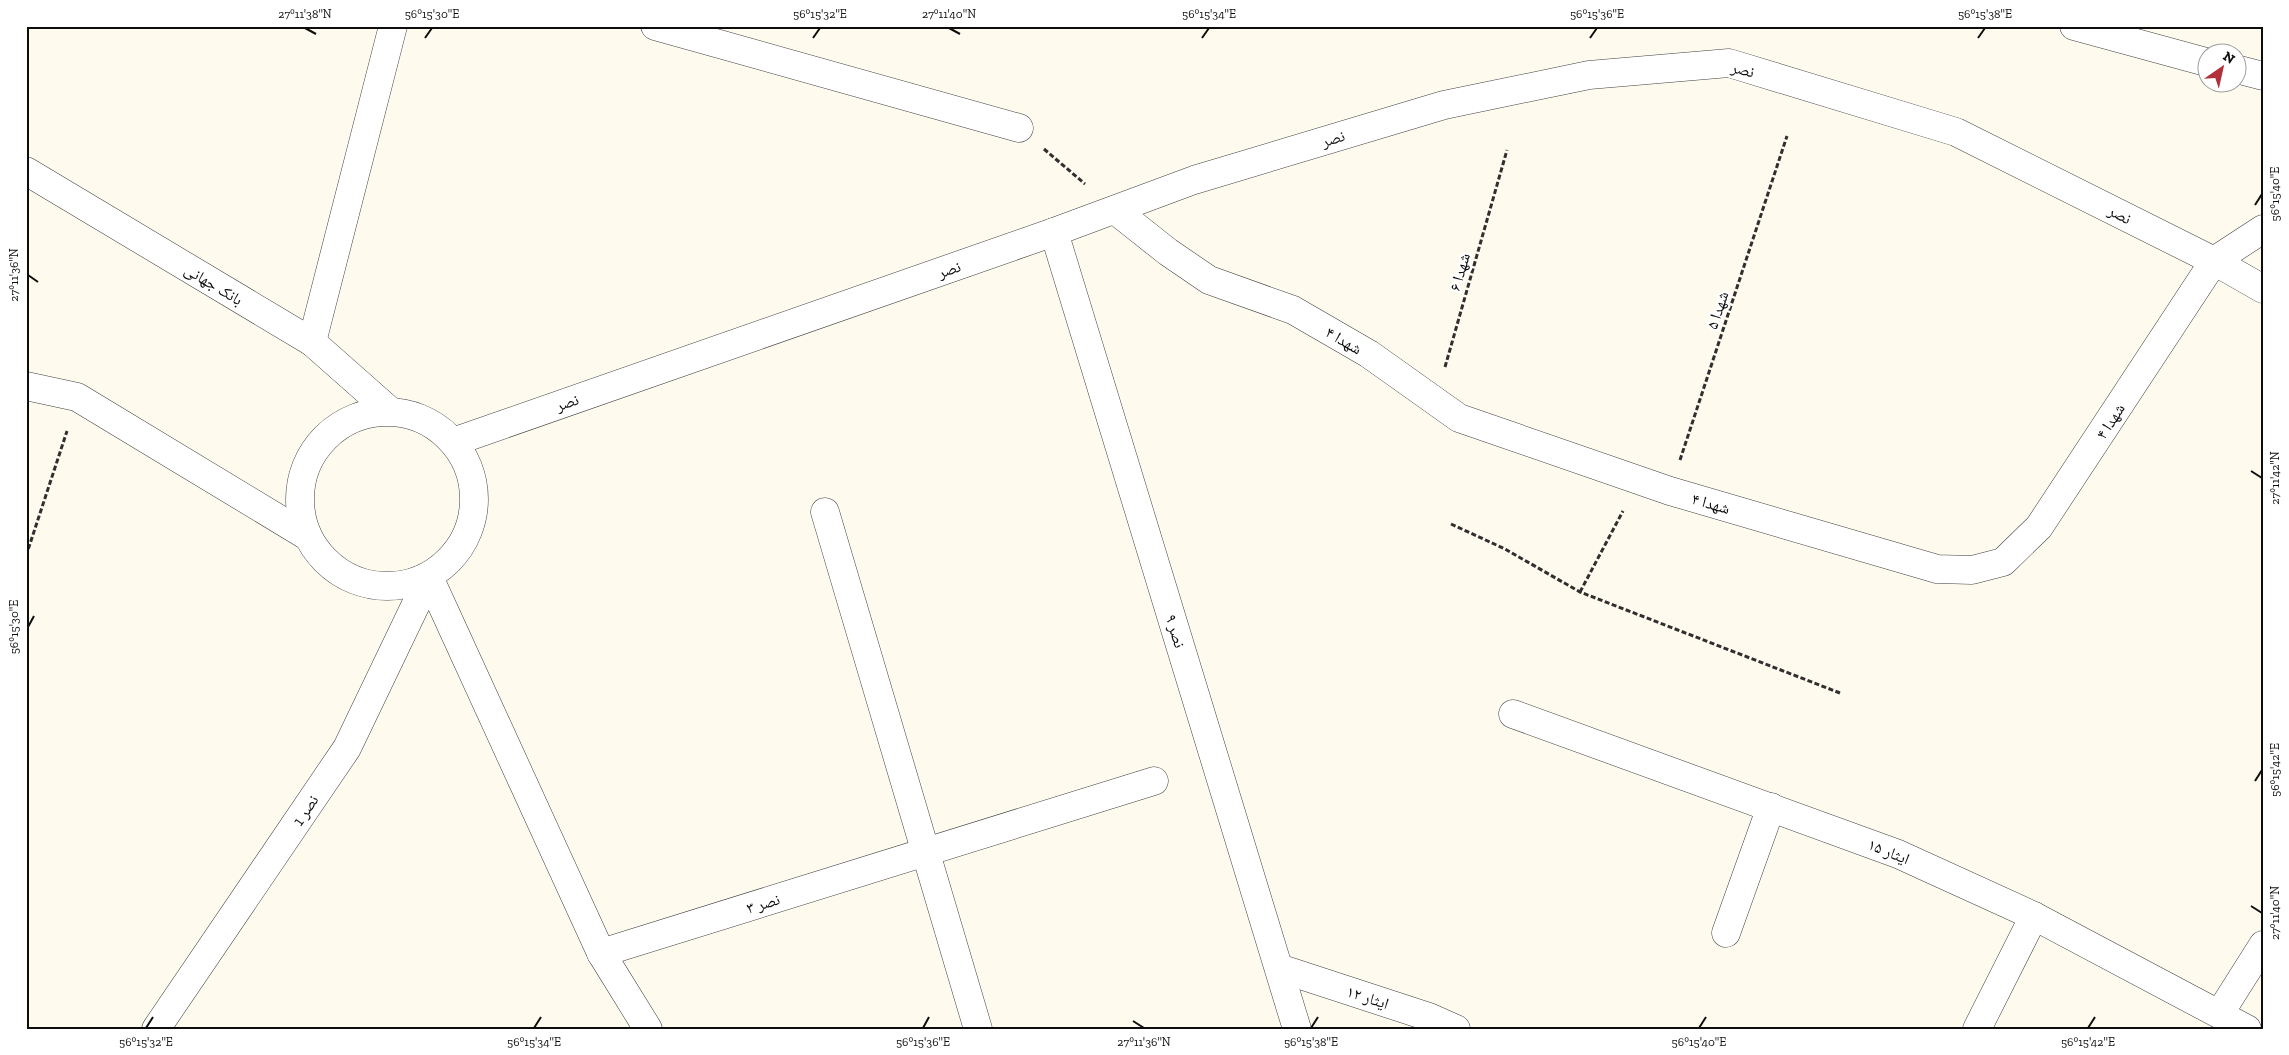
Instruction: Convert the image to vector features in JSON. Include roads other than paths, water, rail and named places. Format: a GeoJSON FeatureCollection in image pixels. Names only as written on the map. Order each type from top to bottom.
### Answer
{"type":"FeatureCollection","features":[{"type":"Feature","properties":{"kind":"street"},"geometry":{"type":"LineString","coordinates":[[312,342],[393,26]]}},
{"type":"Feature","properties":{"kind":"street"},"geometry":{"type":"LineString","coordinates":[[656,26],[1019,128]]}},
{"type":"Feature","properties":{"kind":"street"},"geometry":{"type":"LineString","coordinates":[[2074,26],[2196,59]]}},
{"type":"Feature","properties":{"kind":"street","name":"نصر"},"geometry":{"type":"LineString","coordinates":[[453,442],[1054,232],[1194,180],[1444,104],[1589,75],[1729,63],[1956,132],[2214,261],[2263,289]]}},
{"type":"Feature","properties":{"kind":"street"},"geometry":{"type":"LineString","coordinates":[[2246,72],[2263,76]]}},
{"type":"Feature","properties":{"kind":"street","name":"بانک جهانی"},"geometry":{"type":"LineString","coordinates":[[26,171],[312,342],[390,411]]}},
{"type":"Feature","properties":{"kind":"street","name":"شهدا ۴"},"geometry":{"type":"LineString","coordinates":[[1115,210],[1168,252],[1209,280],[1293,310],[1369,354],[1459,418],[1670,491],[1937,569],[1972,570],[2004,562],[2039,527],[2214,261]]}},
{"type":"Feature","properties":{"kind":"street"},"geometry":{"type":"LineString","coordinates":[[2214,261],[2263,229]]}},
{"type":"Feature","properties":{"kind":"street","name":"نصر ۹"},"geometry":{"type":"LineString","coordinates":[[1054,232],[1297,1029]]}},
{"type":"Feature","properties":{"kind":"street"},"geometry":{"type":"LineString","coordinates":[[26,386],[77,397],[307,536],[328,565],[359,582],[395,587],[429,577],[458,551],[474,515],[472,476],[453,442],[425,420],[390,411],[355,417],[325,436],[305,466],[299,501],[307,536]]}},
{"type":"Feature","properties":{"kind":"street"},"geometry":{"type":"LineString","coordinates":[[825,512],[978,1029]]}},
{"type":"Feature","properties":{"kind":"street"},"geometry":{"type":"LineString","coordinates":[[429,577],[601,953],[648,1029]]}},
{"type":"Feature","properties":{"kind":"street","name":"نصر 1"},"geometry":{"type":"LineString","coordinates":[[156,1029],[347,748],[429,577]]}},
{"type":"Feature","properties":{"kind":"street","name":"ایثار ۱۵"},"geometry":{"type":"LineString","coordinates":[[1513,714],[1898,854],[2034,916],[2247,1029]]}},
{"type":"Feature","properties":{"kind":"street","name":"نصر ۳"},"geometry":{"type":"LineString","coordinates":[[601,953],[1154,781]]}},
{"type":"Feature","properties":{"kind":"street"},"geometry":{"type":"LineString","coordinates":[[1726,933],[1771,807]]}},
{"type":"Feature","properties":{"kind":"street"},"geometry":{"type":"LineString","coordinates":[[1977,1029],[2034,916]]}},
{"type":"Feature","properties":{"kind":"street"},"geometry":{"type":"LineString","coordinates":[[2220,1013],[2263,945]]}},
{"type":"Feature","properties":{"kind":"street","name":"ایثار ۱۲"},"geometry":{"type":"LineString","coordinates":[[1279,968],[1429,1017],[1456,1029]]}}]}
